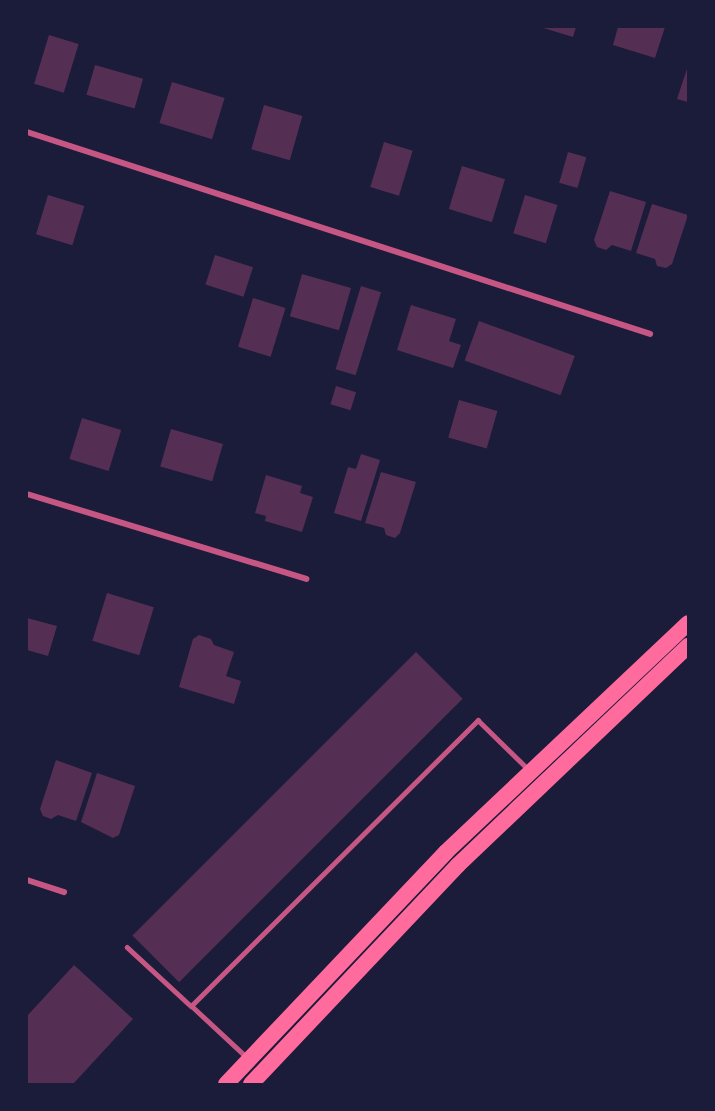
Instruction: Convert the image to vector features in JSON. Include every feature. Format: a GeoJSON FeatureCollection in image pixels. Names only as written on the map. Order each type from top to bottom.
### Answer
{"type":"FeatureCollection","features":[{"type":"Feature","properties":{"kind":"highway"},"geometry":{"type":"LineString","coordinates":[[226,1084],[446,852],[688,623]]}},
{"type":"Feature","properties":{"kind":"highway"},"geometry":{"type":"LineString","coordinates":[[251,1084],[458,865],[688,646]]}},
{"type":"Feature","properties":{"kind":"street"},"geometry":{"type":"LineString","coordinates":[[27,132],[650,334]]}},
{"type":"Feature","properties":{"kind":"street"},"geometry":{"type":"LineString","coordinates":[[27,494],[306,579]]}},
{"type":"Feature","properties":{"kind":"street"},"geometry":{"type":"LineString","coordinates":[[27,880],[64,892]]}},
{"type":"Feature","properties":{"kind":"lane"},"geometry":{"type":"LineString","coordinates":[[191,1006],[478,720],[530,772]]}},
{"type":"Feature","properties":{"kind":"lane"},"geometry":{"type":"LineString","coordinates":[[127,947],[250,1060]]}},
{"type":"Feature","properties":{"kind":"building"},"geometry":{"type":"Polygon","coordinates":[[[540,27],[576,27],[573,37],[540,27]]]}},
{"type":"Feature","properties":{"kind":"building"},"geometry":{"type":"Polygon","coordinates":[[[618,27],[665,27],[655,58],[613,45],[618,27]]]}},
{"type":"Feature","properties":{"kind":"building"},"geometry":{"type":"Polygon","coordinates":[[[49,35],[79,44],[64,93],[34,84],[49,35]]]}},
{"type":"Feature","properties":{"kind":"building"},"geometry":{"type":"Polygon","coordinates":[[[95,65],[143,79],[135,109],[86,95],[95,65]]]}},
{"type":"Feature","properties":{"kind":"building"},"geometry":{"type":"Polygon","coordinates":[[[688,66],[688,102],[677,99],[688,66]]]}},
{"type":"Feature","properties":{"kind":"building"},"geometry":{"type":"Polygon","coordinates":[[[172,82],[225,98],[212,139],[159,123],[172,82]]]}},
{"type":"Feature","properties":{"kind":"building"},"geometry":{"type":"Polygon","coordinates":[[[264,105],[302,116],[290,160],[251,149],[264,105]]]}},
{"type":"Feature","properties":{"kind":"building"},"geometry":{"type":"Polygon","coordinates":[[[384,142],[413,151],[399,196],[370,187],[384,142]]]}},
{"type":"Feature","properties":{"kind":"building"},"geometry":{"type":"Polygon","coordinates":[[[568,152],[586,157],[577,188],[559,183],[568,152]]]}},
{"type":"Feature","properties":{"kind":"building"},"geometry":{"type":"Polygon","coordinates":[[[462,166],[505,179],[492,222],[449,209],[462,166]]]}},
{"type":"Feature","properties":{"kind":"building"},"geometry":{"type":"Polygon","coordinates":[[[610,191],[646,202],[631,251],[612,245],[606,250],[597,247],[594,240],[610,191]]]}},
{"type":"Feature","properties":{"kind":"building"},"geometry":{"type":"Polygon","coordinates":[[[48,195],[84,206],[72,245],[36,234],[48,195]]]}},
{"type":"Feature","properties":{"kind":"building"},"geometry":{"type":"Polygon","coordinates":[[[525,195],[558,205],[546,243],[513,233],[525,195]]]}},
{"type":"Feature","properties":{"kind":"building"},"geometry":{"type":"Polygon","coordinates":[[[652,204],[688,215],[672,264],[666,268],[657,266],[655,259],[636,253],[652,204]]]}},
{"type":"Feature","properties":{"kind":"building"},"geometry":{"type":"Polygon","coordinates":[[[215,255],[253,267],[243,297],[205,284],[215,255]]]}},
{"type":"Feature","properties":{"kind":"building"},"geometry":{"type":"Polygon","coordinates":[[[302,274],[351,288],[339,330],[290,316],[302,274]]]}},
{"type":"Feature","properties":{"kind":"building"},"geometry":{"type":"Polygon","coordinates":[[[361,286],[381,292],[356,375],[336,369],[361,286]]]}},
{"type":"Feature","properties":{"kind":"building"},"geometry":{"type":"Polygon","coordinates":[[[253,298],[286,308],[271,357],[238,347],[253,298]]]}},
{"type":"Feature","properties":{"kind":"building"},"geometry":{"type":"Polygon","coordinates":[[[411,305],[456,319],[449,341],[461,345],[453,368],[397,350],[411,305]]]}},
{"type":"Feature","properties":{"kind":"building"},"geometry":{"type":"Polygon","coordinates":[[[479,321],[575,356],[560,395],[465,360],[479,321]]]}},
{"type":"Feature","properties":{"kind":"building"},"geometry":{"type":"Polygon","coordinates":[[[336,386],[356,392],[351,410],[330,404],[336,386]]]}},
{"type":"Feature","properties":{"kind":"building"},"geometry":{"type":"Polygon","coordinates":[[[459,400],[497,411],[487,449],[448,437],[459,400]]]}},
{"type":"Feature","properties":{"kind":"building"},"geometry":{"type":"Polygon","coordinates":[[[82,418],[121,430],[109,471],[69,459],[82,418]]]}},
{"type":"Feature","properties":{"kind":"building"},"geometry":{"type":"Polygon","coordinates":[[[171,429],[223,444],[212,481],[160,466],[171,429]]]}},
{"type":"Feature","properties":{"kind":"building"},"geometry":{"type":"Polygon","coordinates":[[[361,454],[380,460],[361,521],[334,513],[348,467],[356,469],[361,454]]]}},
{"type":"Feature","properties":{"kind":"building"},"geometry":{"type":"Polygon","coordinates":[[[381,472],[416,482],[400,533],[395,538],[386,535],[384,528],[365,523],[381,472]]]}},
{"type":"Feature","properties":{"kind":"building"},"geometry":{"type":"Polygon","coordinates":[[[266,475],[302,486],[300,493],[313,497],[302,532],[265,521],[266,516],[255,513],[266,475]]]}},
{"type":"Feature","properties":{"kind":"building"},"geometry":{"type":"Polygon","coordinates":[[[107,593],[154,607],[139,655],[92,641],[107,593]]]}},
{"type":"Feature","properties":{"kind":"building"},"geometry":{"type":"Polygon","coordinates":[[[27,618],[57,626],[48,656],[27,650],[27,618]]]}},
{"type":"Feature","properties":{"kind":"building"},"geometry":{"type":"Polygon","coordinates":[[[199,635],[211,639],[214,645],[234,652],[226,676],[241,681],[234,704],[179,687],[193,639],[199,635]]]}},
{"type":"Feature","properties":{"kind":"building"},"geometry":{"type":"Polygon","coordinates":[[[416,652],[463,699],[179,982],[132,936],[416,652]]]}},
{"type":"Feature","properties":{"kind":"building"},"geometry":{"type":"Polygon","coordinates":[[[56,760],[92,773],[76,821],[58,815],[51,819],[43,816],[40,809],[56,760]]]}},
{"type":"Feature","properties":{"kind":"building"},"geometry":{"type":"Polygon","coordinates":[[[97,773],[135,786],[119,835],[113,838],[81,822],[97,773]]]}},
{"type":"Feature","properties":{"kind":"building"},"geometry":{"type":"Polygon","coordinates":[[[74,965],[133,1019],[73,1084],[27,1084],[27,1016],[74,965]]]}}]}
